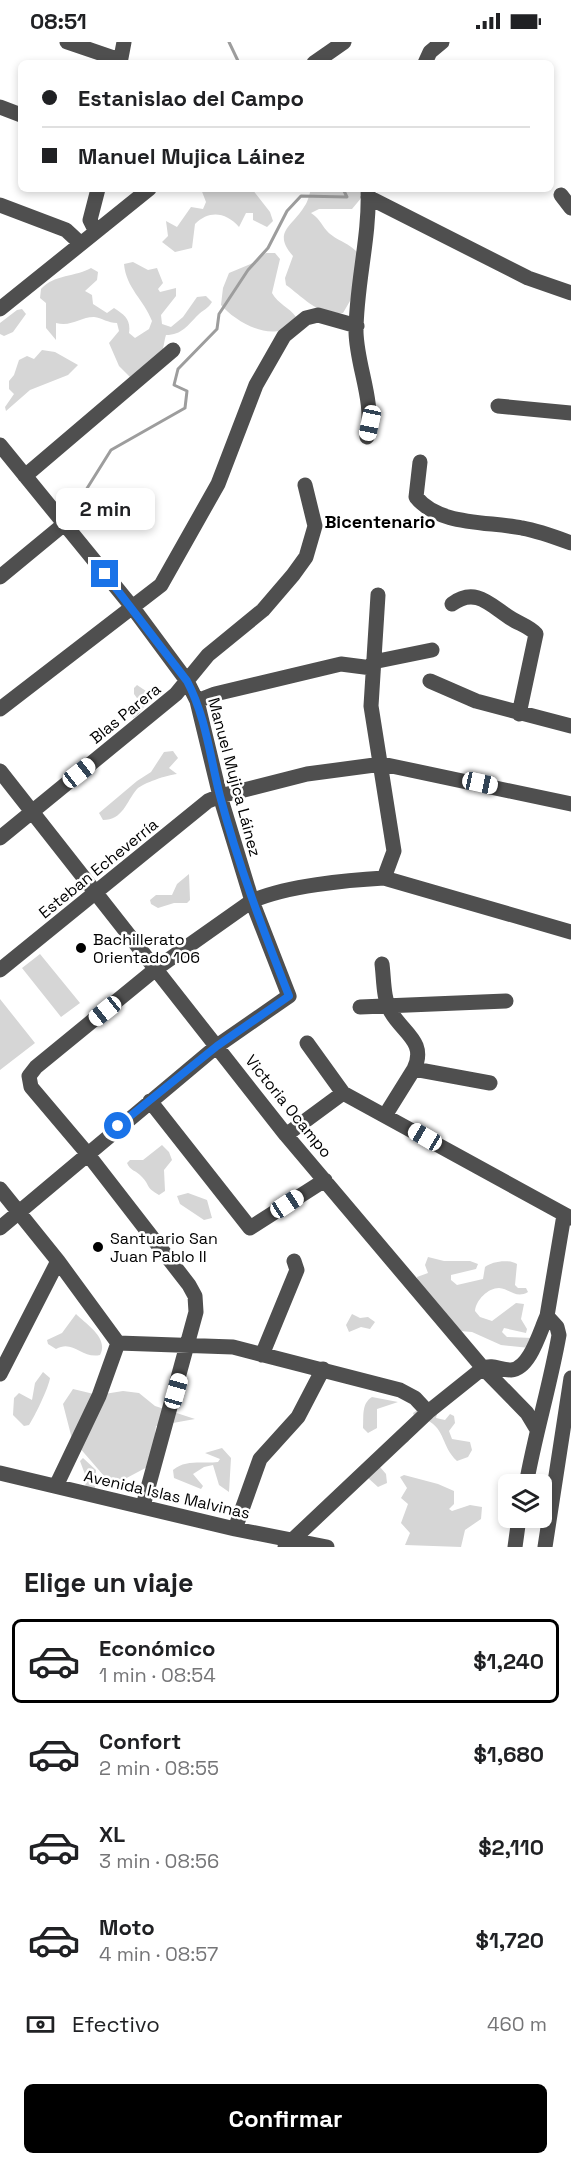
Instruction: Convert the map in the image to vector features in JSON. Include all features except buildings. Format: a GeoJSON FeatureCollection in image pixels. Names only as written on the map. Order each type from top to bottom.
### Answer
{"type":"FeatureCollection","features":[{"type":"Feature","properties":{"kind":"street"},"geometry":{"type":"LineString","coordinates":[[67,42],[115,60]]}},
{"type":"Feature","properties":{"kind":"street"},"geometry":{"type":"LineString","coordinates":[[120,60],[124,42]]}},
{"type":"Feature","properties":{"kind":"street"},"geometry":{"type":"LineString","coordinates":[[318,60],[344,42]]}},
{"type":"Feature","properties":{"kind":"street"},"geometry":{"type":"LineString","coordinates":[[426,60],[430,52],[442,42]]}},
{"type":"Feature","properties":{"kind":"street"},"geometry":{"type":"LineString","coordinates":[[0,108],[18,114]]}},
{"type":"Feature","properties":{"kind":"street"},"geometry":{"type":"LineString","coordinates":[[95,230],[90,220],[97,192]]}},
{"type":"Feature","properties":{"kind":"street"},"geometry":{"type":"LineString","coordinates":[[0,309],[95,230],[145,192]]}},
{"type":"Feature","properties":{"kind":"street"},"geometry":{"type":"LineString","coordinates":[[367,437],[370,411],[358,350],[357,326],[369,225],[368,193],[528,278],[571,293]]}},
{"type":"Feature","properties":{"kind":"street"},"geometry":{"type":"LineString","coordinates":[[561,195],[571,208]]}},
{"type":"Feature","properties":{"kind":"street"},"geometry":{"type":"LineString","coordinates":[[0,205],[66,230],[80,243]]}},
{"type":"Feature","properties":{"kind":"street"},"geometry":{"type":"LineString","coordinates":[[0,710],[161,585],[174,567],[222,476],[256,386],[284,336],[306,318],[318,315],[357,326]]}},
{"type":"Feature","properties":{"kind":"street"},"geometry":{"type":"LineString","coordinates":[[24,476],[173,350]]}},
{"type":"Feature","properties":{"kind":"street"},"geometry":{"type":"LineString","coordinates":[[498,406],[571,413]]}},
{"type":"Feature","properties":{"kind":"street","name":"Manuel Mujica Láinez"},"geometry":{"type":"LineString","coordinates":[[1,448],[133,608],[187,681],[197,701],[220,796],[252,901],[289,996],[217,1046]]}},
{"type":"Feature","properties":{"kind":"street"},"geometry":{"type":"LineString","coordinates":[[420,462],[416,497],[422,505],[443,516],[521,528],[571,543]]}},
{"type":"Feature","properties":{"kind":"street","name":"Blas Parera"},"geometry":{"type":"LineString","coordinates":[[0,838],[176,694],[208,656],[263,610],[306,556],[315,526],[305,485]]}},
{"type":"Feature","properties":{"kind":"street"},"geometry":{"type":"LineString","coordinates":[[0,577],[63,525]]}},
{"type":"Feature","properties":{"kind":"street"},"geometry":{"type":"LineString","coordinates":[[378,595],[371,706],[394,851],[384,878]]}},
{"type":"Feature","properties":{"kind":"street"},"geometry":{"type":"LineString","coordinates":[[452,604],[461,597],[475,596],[486,599],[536,634],[519,714]]}},
{"type":"Feature","properties":{"kind":"street"},"geometry":{"type":"LineString","coordinates":[[197,701],[215,694],[341,664],[372,665],[432,650]]}},
{"type":"Feature","properties":{"kind":"street"},"geometry":{"type":"LineString","coordinates":[[430,681],[476,701],[571,726]]}},
{"type":"Feature","properties":{"kind":"street","name":"Esteban Echeverría"},"geometry":{"type":"LineString","coordinates":[[0,970],[208,801],[220,796],[307,774],[382,764],[571,804]]}},
{"type":"Feature","properties":{"kind":"street","name":"Victoria Ocampo"},"geometry":{"type":"LineString","coordinates":[[0,771],[286,1135],[483,1368],[527,1413],[536,1428]]}},
{"type":"Feature","properties":{"kind":"street"},"geometry":{"type":"LineString","coordinates":[[143,1506],[188,1346],[195,1312],[195,1296],[86,1152],[31,1087],[29,1076],[36,1067],[157,968],[252,901],[269,894],[384,878],[571,932]]}},
{"type":"Feature","properties":{"kind":"street"},"geometry":{"type":"LineString","coordinates":[[382,964],[389,1006],[416,1041],[419,1052],[414,1069],[386,1114]]}},
{"type":"Feature","properties":{"kind":"street"},"geometry":{"type":"LineString","coordinates":[[360,1007],[506,1001]]}},
{"type":"Feature","properties":{"kind":"street"},"geometry":{"type":"LineString","coordinates":[[287,1544],[428,1412],[483,1368],[490,1365],[512,1370],[522,1365],[547,1316],[567,1216],[386,1114],[344,1093],[307,1043]]}},
{"type":"Feature","properties":{"kind":"street"},"geometry":{"type":"LineString","coordinates":[[0,1227],[86,1152],[217,1046]]}},
{"type":"Feature","properties":{"kind":"street"},"geometry":{"type":"LineString","coordinates":[[414,1069],[490,1083]]}},
{"type":"Feature","properties":{"kind":"street"},"geometry":{"type":"LineString","coordinates":[[286,1135],[344,1093]]}},
{"type":"Feature","properties":{"kind":"street"},"geometry":{"type":"LineString","coordinates":[[150,1101],[250,1228],[324,1180]]}},
{"type":"Feature","properties":{"kind":"street"},"geometry":{"type":"LineString","coordinates":[[0,1189],[58,1261],[118,1343]]}},
{"type":"Feature","properties":{"kind":"street"},"geometry":{"type":"LineString","coordinates":[[0,1374],[58,1261]]}},
{"type":"Feature","properties":{"kind":"street"},"geometry":{"type":"LineString","coordinates":[[262,1355],[297,1270],[294,1261]]}},
{"type":"Feature","properties":{"kind":"street"},"geometry":{"type":"LineString","coordinates":[[527,1474],[559,1335],[547,1316]]}},
{"type":"Feature","properties":{"kind":"street"},"geometry":{"type":"LineString","coordinates":[[118,1343],[233,1347],[399,1390],[415,1398],[428,1412]]}},
{"type":"Feature","properties":{"kind":"street"},"geometry":{"type":"LineString","coordinates":[[56,1486],[99,1396],[118,1343]]}},
{"type":"Feature","properties":{"kind":"street"},"geometry":{"type":"LineString","coordinates":[[235,1529],[260,1459],[298,1417],[323,1369]]}},
{"type":"Feature","properties":{"kind":"street"},"geometry":{"type":"LineString","coordinates":[[545,1547],[566,1435],[571,1378]]}},
{"type":"Feature","properties":{"kind":"street","name":"Avenida Islas Malvinas"},"geometry":{"type":"LineString","coordinates":[[0,1473],[143,1506],[287,1544],[327,1547]]}},
{"type":"Feature","properties":{"kind":"street"},"geometry":{"type":"LineString","coordinates":[[514,1547],[517,1528]]}},
{"type":"Feature","properties":{"kind":"shaded area"},"geometry":{"type":"Polygon","coordinates":[[[202,192],[254,192],[270,212],[273,221],[267,227],[253,220],[253,213],[246,213],[239,227],[223,216],[206,216],[195,224],[192,248],[175,252],[162,242],[168,236],[166,221],[177,227],[191,207],[203,209],[206,202],[202,192]]]}},
{"type":"Feature","properties":{"kind":"shaded area"},"geometry":{"type":"Polygon","coordinates":[[[310,192],[361,192],[362,197],[352,209],[319,209],[311,213],[331,235],[353,248],[361,257],[357,289],[343,313],[335,314],[320,310],[286,285],[285,278],[293,256],[284,241],[284,235],[307,201],[310,192]]]}},
{"type":"Feature","properties":{"kind":"shaded area"},"geometry":{"type":"Polygon","coordinates":[[[266,253],[275,253],[280,259],[272,293],[296,317],[286,328],[274,332],[257,329],[240,321],[221,305],[223,288],[229,273],[253,263],[266,253]]]}},
{"type":"Feature","properties":{"kind":"shaded area"},"geometry":{"type":"Polygon","coordinates":[[[133,262],[148,270],[157,268],[163,283],[158,289],[160,292],[176,288],[176,296],[161,315],[162,324],[171,327],[183,317],[197,297],[206,296],[212,302],[184,329],[172,335],[166,335],[161,354],[130,377],[119,366],[109,343],[119,331],[117,323],[94,317],[67,324],[56,323],[56,340],[46,328],[46,303],[40,298],[41,289],[46,284],[91,268],[98,272],[97,280],[85,291],[92,295],[93,304],[107,313],[114,308],[121,313],[128,321],[129,333],[135,338],[149,329],[152,321],[125,272],[124,264],[133,262]]]}},
{"type":"Feature","properties":{"kind":"shaded area"},"geometry":{"type":"Polygon","coordinates":[[[22,309],[26,314],[13,332],[4,336],[0,334],[0,323],[17,310],[22,309]]]}},
{"type":"Feature","properties":{"kind":"shaded area"},"geometry":{"type":"Polygon","coordinates":[[[42,350],[55,352],[78,365],[68,375],[30,390],[6,411],[5,407],[14,394],[9,389],[9,381],[14,375],[19,360],[27,356],[34,359],[42,350]]]}},
{"type":"Feature","properties":{"kind":"shaded area"},"geometry":{"type":"Polygon","coordinates":[[[137,685],[146,691],[146,703],[133,718],[132,712],[142,705],[134,694],[134,688],[137,685]]]}},
{"type":"Feature","properties":{"kind":"shaded area"},"geometry":{"type":"Polygon","coordinates":[[[173,751],[178,758],[169,768],[177,774],[140,787],[120,814],[103,820],[99,813],[151,772],[164,752],[173,751]]]}},
{"type":"Feature","properties":{"kind":"shaded area"},"geometry":{"type":"Polygon","coordinates":[[[189,874],[190,900],[187,903],[174,903],[158,908],[151,904],[150,900],[156,895],[172,895],[177,884],[189,874]]]}},
{"type":"Feature","properties":{"kind":"shaded area"},"geometry":{"type":"Polygon","coordinates":[[[40,954],[80,1003],[61,1017],[22,968],[40,954]]]}},
{"type":"Feature","properties":{"kind":"shaded area"},"geometry":{"type":"Polygon","coordinates":[[[0,999],[35,1043],[0,1070],[0,999]]]}},
{"type":"Feature","properties":{"kind":"shaded area"},"geometry":{"type":"Polygon","coordinates":[[[162,1145],[169,1152],[172,1160],[164,1170],[165,1191],[159,1195],[127,1163],[130,1160],[143,1160],[162,1145]]]}},
{"type":"Feature","properties":{"kind":"shaded area"},"geometry":{"type":"Polygon","coordinates":[[[188,1193],[207,1200],[212,1218],[204,1220],[180,1204],[177,1196],[188,1193]]]}},
{"type":"Feature","properties":{"kind":"shaded area"},"geometry":{"type":"Polygon","coordinates":[[[428,1257],[444,1261],[470,1261],[478,1264],[476,1269],[451,1275],[451,1280],[457,1285],[483,1279],[485,1267],[492,1263],[505,1261],[517,1264],[515,1285],[518,1288],[526,1288],[528,1292],[520,1294],[495,1289],[487,1292],[480,1299],[475,1311],[480,1317],[492,1321],[516,1303],[524,1304],[521,1319],[527,1329],[526,1333],[504,1328],[502,1332],[507,1337],[532,1338],[530,1348],[501,1345],[472,1332],[460,1331],[419,1286],[417,1277],[428,1273],[425,1265],[428,1257]]]}},
{"type":"Feature","properties":{"kind":"shaded area"},"geometry":{"type":"Polygon","coordinates":[[[76,1314],[99,1337],[102,1343],[100,1355],[88,1354],[68,1346],[56,1349],[48,1344],[47,1340],[62,1333],[76,1314]]]}},
{"type":"Feature","properties":{"kind":"shaded area"},"geometry":{"type":"Polygon","coordinates":[[[352,1314],[360,1318],[368,1317],[375,1322],[370,1329],[361,1327],[349,1332],[346,1325],[352,1314]]]}},
{"type":"Feature","properties":{"kind":"shaded area"},"geometry":{"type":"Polygon","coordinates":[[[43,1372],[50,1378],[47,1388],[29,1425],[24,1426],[13,1415],[14,1398],[19,1393],[32,1400],[35,1383],[43,1372]]]}},
{"type":"Feature","properties":{"kind":"shaded area"},"geometry":{"type":"Polygon","coordinates":[[[73,1389],[98,1395],[123,1391],[139,1393],[155,1406],[195,1419],[156,1426],[151,1465],[121,1481],[104,1476],[72,1439],[63,1404],[73,1389]]]}},
{"type":"Feature","properties":{"kind":"shaded area"},"geometry":{"type":"Polygon","coordinates":[[[372,1397],[398,1402],[377,1409],[377,1428],[368,1433],[363,1428],[364,1411],[366,1403],[372,1397]]]}},
{"type":"Feature","properties":{"kind":"shaded area"},"geometry":{"type":"Polygon","coordinates":[[[419,1409],[437,1414],[436,1418],[445,1420],[450,1414],[454,1416],[455,1423],[449,1431],[452,1439],[470,1442],[472,1450],[468,1457],[457,1461],[448,1450],[441,1433],[427,1420],[419,1423],[408,1442],[400,1445],[416,1421],[413,1413],[419,1409]]]}},
{"type":"Feature","properties":{"kind":"shaded area"},"geometry":{"type":"Polygon","coordinates":[[[222,1448],[231,1458],[229,1492],[219,1485],[213,1465],[204,1467],[193,1474],[203,1486],[201,1489],[174,1478],[173,1470],[183,1464],[218,1462],[220,1459],[205,1453],[222,1448]]]}},
{"type":"Feature","properties":{"kind":"shaded area"},"geometry":{"type":"Polygon","coordinates":[[[83,1458],[96,1470],[95,1489],[85,1490],[86,1477],[80,1461],[83,1458]]]}},
{"type":"Feature","properties":{"kind":"shaded area"},"geometry":{"type":"Polygon","coordinates":[[[380,1467],[386,1474],[387,1483],[378,1487],[368,1478],[380,1467]]]}},
{"type":"Feature","properties":{"kind":"shaded area"},"geometry":{"type":"Polygon","coordinates":[[[404,1475],[454,1491],[454,1504],[449,1509],[452,1511],[470,1505],[482,1507],[481,1519],[465,1530],[461,1547],[405,1545],[410,1533],[401,1523],[408,1504],[401,1498],[407,1488],[400,1477],[404,1475]]]}},
{"type":"Feature","properties":{"kind":"waterway"},"geometry":{"type":"LineString","coordinates":[[229,42],[238,60]]}},
{"type":"Feature","properties":{"kind":"waterway"},"geometry":{"type":"LineString","coordinates":[[86,490],[111,450],[185,408],[187,391],[174,385],[178,369],[217,329],[219,314],[248,270],[268,248],[287,211],[301,196],[347,197],[344,192]]}},
{"type":"Feature","properties":{"kind":"place","name":"Bachillerato Orientado 106"},"geometry":{"type":"Point","coordinates":[81,948]}},
{"type":"Feature","properties":{"kind":"place","name":"Santuario San Juan Pablo II"},"geometry":{"type":"Point","coordinates":[98,1247]}},
{"type":"Feature","properties":{"kind":"district","name":"Bicentenario"},"geometry":{"type":"Point","coordinates":[380,522]}},
{"type":"Feature","properties":{"kind":"route"},"geometry":{"type":"LineString","coordinates":[[105,574],[187,681],[197,701],[220,796],[252,901],[289,996],[217,1046],[118,1126]]}}]}
